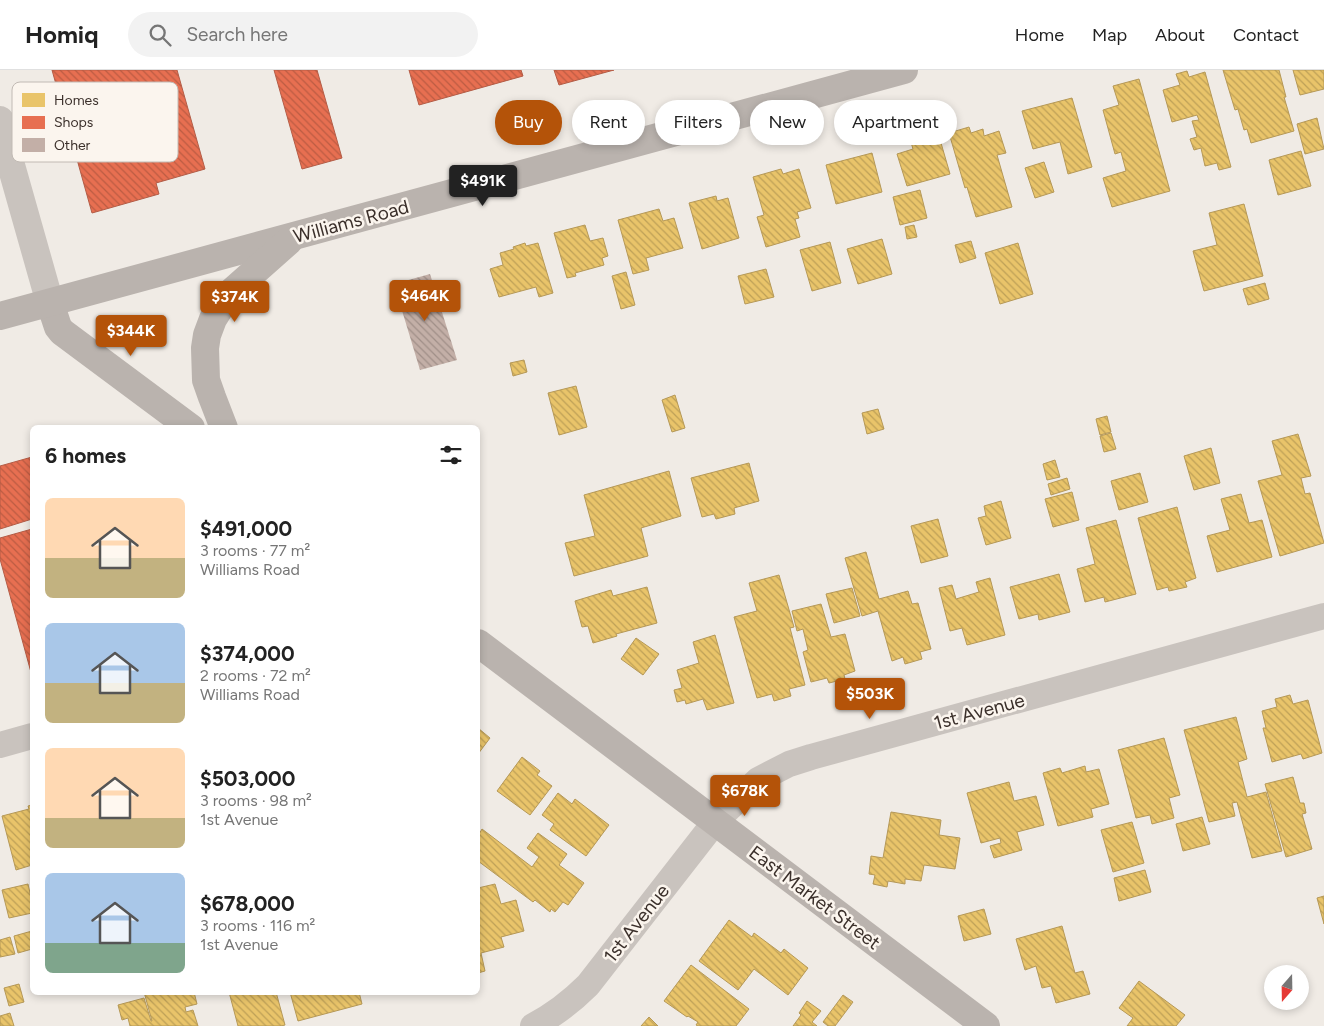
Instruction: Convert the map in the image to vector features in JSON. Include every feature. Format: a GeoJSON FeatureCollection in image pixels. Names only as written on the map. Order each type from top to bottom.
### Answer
{"type":"FeatureCollection","features":[{"type":"Feature","properties":{"kind":"main road","name":"Williams Road"},"geometry":{"type":"LineString","coordinates":[[0,316],[904,70]]}},
{"type":"Feature","properties":{"kind":"main road"},"geometry":{"type":"LineString","coordinates":[[223,425],[206,380],[204,348],[213,319],[228,295],[294,236]]}},
{"type":"Feature","properties":{"kind":"main road"},"geometry":{"type":"LineString","coordinates":[[50,303],[58,327],[62,332],[187,425]]}},
{"type":"Feature","properties":{"kind":"main road","name":"East Market Street"},"geometry":{"type":"LineString","coordinates":[[480,645],[986,1026]]}},
{"type":"Feature","properties":{"kind":"street"},"geometry":{"type":"LineString","coordinates":[[0,120],[50,303]]}},
{"type":"Feature","properties":{"kind":"street","name":"1st Avenue"},"geometry":{"type":"LineString","coordinates":[[533,1026],[561,1010],[588,985],[715,822],[758,780],[789,764],[830,752],[1324,616]]}},
{"type":"Feature","properties":{"kind":"street"},"geometry":{"type":"LineString","coordinates":[[0,745],[30,737]]}},
{"type":"Feature","properties":{"kind":"building: Homes"},"geometry":{"type":"Polygon","coordinates":[[[1223,70],[1279,70],[1286,97],[1284,97],[1294,131],[1251,143],[1247,129],[1244,130],[1238,109],[1235,110],[1223,70]]]}},
{"type":"Feature","properties":{"kind":"building: Homes"},"geometry":{"type":"Polygon","coordinates":[[[1293,70],[1324,70],[1324,89],[1300,95],[1293,70]]]}},
{"type":"Feature","properties":{"kind":"building: Homes"},"geometry":{"type":"Polygon","coordinates":[[[1187,71],[1189,77],[1205,72],[1231,167],[1219,170],[1217,163],[1205,166],[1201,148],[1194,150],[1190,139],[1197,137],[1192,121],[1199,120],[1197,115],[1172,122],[1163,90],[1180,85],[1176,74],[1187,71]]]}},
{"type":"Feature","properties":{"kind":"building: Homes"},"geometry":{"type":"Polygon","coordinates":[[[1139,79],[1170,191],[1112,207],[1103,178],[1126,171],[1121,152],[1115,154],[1103,110],[1119,105],[1113,86],[1139,79]]]}},
{"type":"Feature","properties":{"kind":"building: Homes"},"geometry":{"type":"Polygon","coordinates":[[[1072,98],[1092,167],[1068,174],[1060,142],[1033,149],[1022,111],[1072,98]]]}},
{"type":"Feature","properties":{"kind":"building: Homes"},"geometry":{"type":"Polygon","coordinates":[[[1317,118],[1324,149],[1305,154],[1297,124],[1317,118]]]}},
{"type":"Feature","properties":{"kind":"building: Homes"},"geometry":{"type":"Polygon","coordinates":[[[969,127],[971,133],[983,129],[984,136],[999,131],[1006,153],[997,155],[1012,207],[976,217],[952,145],[957,145],[957,131],[969,127]]]}},
{"type":"Feature","properties":{"kind":"building: Homes"},"geometry":{"type":"Polygon","coordinates":[[[912,145],[942,145],[950,174],[907,186],[897,154],[913,149],[912,145]]]}},
{"type":"Feature","properties":{"kind":"building: Homes"},"geometry":{"type":"Polygon","coordinates":[[[1301,151],[1311,186],[1278,195],[1269,160],[1301,151]]]}},
{"type":"Feature","properties":{"kind":"building: Homes"},"geometry":{"type":"Polygon","coordinates":[[[872,153],[882,192],[836,204],[826,165],[872,153]]]}},
{"type":"Feature","properties":{"kind":"building: Homes"},"geometry":{"type":"Polygon","coordinates":[[[1044,162],[1054,192],[1035,198],[1025,168],[1044,162]]]}},
{"type":"Feature","properties":{"kind":"building: Homes"},"geometry":{"type":"Polygon","coordinates":[[[781,169],[783,174],[799,169],[811,208],[797,212],[799,218],[795,219],[800,237],[766,247],[757,217],[764,215],[753,177],[781,169]]]}},
{"type":"Feature","properties":{"kind":"building: Homes"},"geometry":{"type":"Polygon","coordinates":[[[920,190],[927,218],[900,225],[893,197],[920,190]]]}},
{"type":"Feature","properties":{"kind":"building: Homes"},"geometry":{"type":"Polygon","coordinates":[[[716,196],[717,201],[728,198],[739,238],[702,249],[689,203],[716,196]]]}},
{"type":"Feature","properties":{"kind":"building: Homes"},"geometry":{"type":"Polygon","coordinates":[[[1244,204],[1263,276],[1204,291],[1193,251],[1217,245],[1209,213],[1244,204]]]}},
{"type":"Feature","properties":{"kind":"building: Homes"},"geometry":{"type":"Polygon","coordinates":[[[659,209],[663,221],[674,218],[683,248],[646,258],[649,270],[633,274],[618,220],[659,209]]]}},
{"type":"Feature","properties":{"kind":"building: Homes"},"geometry":{"type":"Polygon","coordinates":[[[585,225],[590,241],[603,238],[608,256],[602,258],[604,265],[575,273],[576,276],[567,278],[554,233],[585,225]]]}},
{"type":"Feature","properties":{"kind":"building: Homes"},"geometry":{"type":"Polygon","coordinates":[[[914,225],[917,237],[907,239],[905,227],[914,225]]]}},
{"type":"Feature","properties":{"kind":"building: Homes"},"geometry":{"type":"Polygon","coordinates":[[[882,239],[892,274],[858,284],[847,249],[882,239]]]}},
{"type":"Feature","properties":{"kind":"building: Homes"},"geometry":{"type":"Polygon","coordinates":[[[971,241],[976,258],[960,263],[955,245],[971,241]]]}},
{"type":"Feature","properties":{"kind":"building: Homes"},"geometry":{"type":"Polygon","coordinates":[[[830,242],[841,283],[812,291],[800,250],[830,242]]]}},
{"type":"Feature","properties":{"kind":"building: Homes"},"geometry":{"type":"Polygon","coordinates":[[[525,243],[526,246],[538,243],[553,293],[539,297],[536,287],[499,297],[490,269],[503,265],[500,253],[525,243]]]}},
{"type":"Feature","properties":{"kind":"building: Homes"},"geometry":{"type":"Polygon","coordinates":[[[1018,243],[1033,294],[1000,304],[985,253],[1018,243]]]}},
{"type":"Feature","properties":{"kind":"building: Homes"},"geometry":{"type":"Polygon","coordinates":[[[766,269],[774,297],[745,304],[738,276],[766,269]]]}},
{"type":"Feature","properties":{"kind":"building: Homes"},"geometry":{"type":"Polygon","coordinates":[[[626,272],[635,305],[621,309],[612,276],[626,272]]]}},
{"type":"Feature","properties":{"kind":"building: Homes"},"geometry":{"type":"Polygon","coordinates":[[[1265,283],[1269,299],[1248,305],[1243,289],[1265,283]]]}},
{"type":"Feature","properties":{"kind":"building: Homes"},"geometry":{"type":"Polygon","coordinates":[[[524,360],[527,372],[513,376],[510,363],[524,360]]]}},
{"type":"Feature","properties":{"kind":"building: Homes"},"geometry":{"type":"Polygon","coordinates":[[[576,386],[587,427],[559,435],[548,393],[576,386]]]}},
{"type":"Feature","properties":{"kind":"building: Homes"},"geometry":{"type":"Polygon","coordinates":[[[675,395],[685,428],[672,432],[662,400],[675,395]]]}},
{"type":"Feature","properties":{"kind":"building: Homes"},"geometry":{"type":"Polygon","coordinates":[[[878,409],[884,429],[867,434],[862,413],[878,409]]]}},
{"type":"Feature","properties":{"kind":"building: Homes"},"geometry":{"type":"Polygon","coordinates":[[[1107,416],[1111,432],[1100,435],[1096,419],[1107,416]]]}},
{"type":"Feature","properties":{"kind":"building: Homes"},"geometry":{"type":"Polygon","coordinates":[[[1111,433],[1116,449],[1104,452],[1100,436],[1111,433]]]}},
{"type":"Feature","properties":{"kind":"building: Homes"},"geometry":{"type":"Polygon","coordinates":[[[1298,434],[1311,476],[1301,478],[1305,494],[1310,493],[1324,543],[1280,556],[1258,481],[1282,475],[1272,441],[1298,434]]]}},
{"type":"Feature","properties":{"kind":"building: Homes"},"geometry":{"type":"Polygon","coordinates":[[[1211,448],[1220,483],[1194,490],[1184,456],[1211,448]]]}},
{"type":"Feature","properties":{"kind":"building: Homes"},"geometry":{"type":"Polygon","coordinates":[[[1055,460],[1060,477],[1047,480],[1043,464],[1055,460]]]}},
{"type":"Feature","properties":{"kind":"building: Homes"},"geometry":{"type":"Polygon","coordinates":[[[749,463],[759,501],[734,508],[735,514],[716,519],[714,514],[702,517],[691,478],[749,463]]]}},
{"type":"Feature","properties":{"kind":"building: Homes"},"geometry":{"type":"Polygon","coordinates":[[[669,471],[681,516],[641,528],[648,556],[574,576],[565,543],[595,536],[584,495],[669,471]]]}},
{"type":"Feature","properties":{"kind":"building: Homes"},"geometry":{"type":"Polygon","coordinates":[[[1140,473],[1148,502],[1119,510],[1111,481],[1140,473]]]}},
{"type":"Feature","properties":{"kind":"building: Homes"},"geometry":{"type":"Polygon","coordinates":[[[1067,478],[1070,489],[1051,495],[1048,484],[1067,478]]]}},
{"type":"Feature","properties":{"kind":"building: Homes"},"geometry":{"type":"Polygon","coordinates":[[[1072,492],[1079,520],[1053,527],[1045,499],[1072,492]]]}},
{"type":"Feature","properties":{"kind":"building: Homes"},"geometry":{"type":"Polygon","coordinates":[[[1241,494],[1249,523],[1262,520],[1272,557],[1217,572],[1207,536],[1230,530],[1221,499],[1241,494]]]}},
{"type":"Feature","properties":{"kind":"building: Homes"},"geometry":{"type":"Polygon","coordinates":[[[1001,501],[1011,538],[986,545],[978,518],[986,516],[984,506],[1001,501]]]}},
{"type":"Feature","properties":{"kind":"building: Homes"},"geometry":{"type":"Polygon","coordinates":[[[1177,507],[1196,578],[1185,582],[1187,587],[1169,591],[1168,587],[1157,590],[1138,518],[1177,507]]]}},
{"type":"Feature","properties":{"kind":"building: Homes"},"geometry":{"type":"Polygon","coordinates":[[[938,519],[948,556],[921,563],[911,526],[938,519]]]}},
{"type":"Feature","properties":{"kind":"building: Homes"},"geometry":{"type":"Polygon","coordinates":[[[1116,520],[1136,594],[1105,602],[1104,597],[1085,602],[1077,569],[1095,564],[1086,528],[1116,520]]]}},
{"type":"Feature","properties":{"kind":"building: Homes"},"geometry":{"type":"Polygon","coordinates":[[[866,552],[879,599],[908,591],[912,604],[918,603],[931,649],[920,652],[922,659],[905,664],[903,657],[892,661],[878,611],[862,616],[845,558],[866,552]]]}},
{"type":"Feature","properties":{"kind":"building: Homes"},"geometry":{"type":"Polygon","coordinates":[[[1059,574],[1070,612],[1039,620],[1038,614],[1019,619],[1010,587],[1059,574]]]}},
{"type":"Feature","properties":{"kind":"building: Homes"},"geometry":{"type":"Polygon","coordinates":[[[779,575],[794,627],[790,628],[805,685],[789,689],[791,696],[774,701],[772,694],[757,698],[734,617],[757,611],[749,583],[779,575]]]}},
{"type":"Feature","properties":{"kind":"building: Homes"},"geometry":{"type":"Polygon","coordinates":[[[990,578],[1005,635],[967,645],[962,628],[950,631],[939,588],[952,585],[956,599],[979,592],[976,582],[990,578]]]}},
{"type":"Feature","properties":{"kind":"building: Homes"},"geometry":{"type":"Polygon","coordinates":[[[647,587],[657,623],[616,634],[617,636],[593,643],[588,626],[582,627],[575,601],[611,590],[613,596],[647,587]]]}},
{"type":"Feature","properties":{"kind":"building: Homes"},"geometry":{"type":"Polygon","coordinates":[[[852,588],[860,616],[834,623],[826,594],[852,588]]]}},
{"type":"Feature","properties":{"kind":"building: Homes"},"geometry":{"type":"Polygon","coordinates":[[[821,604],[831,637],[845,634],[855,671],[844,675],[845,679],[829,683],[827,678],[811,682],[803,652],[808,650],[803,629],[797,631],[792,611],[821,604]]]}},
{"type":"Feature","properties":{"kind":"building: Homes"},"geometry":{"type":"Polygon","coordinates":[[[715,635],[734,703],[707,710],[703,699],[686,704],[685,700],[677,702],[674,690],[682,688],[677,670],[699,663],[693,642],[715,635]]]}},
{"type":"Feature","properties":{"kind":"building: Homes"},"geometry":{"type":"Polygon","coordinates":[[[636,638],[659,654],[643,675],[621,659],[636,638]]]}},
{"type":"Feature","properties":{"kind":"building: Homes"},"geometry":{"type":"Polygon","coordinates":[[[1290,695],[1293,704],[1308,700],[1322,753],[1303,759],[1301,754],[1272,762],[1263,728],[1266,728],[1262,711],[1277,707],[1275,699],[1290,695]]]}},
{"type":"Feature","properties":{"kind":"building: Homes"},"geometry":{"type":"Polygon","coordinates":[[[1236,717],[1247,759],[1238,762],[1247,797],[1266,792],[1282,851],[1252,858],[1237,802],[1232,803],[1235,816],[1209,822],[1184,730],[1236,717]]]}},
{"type":"Feature","properties":{"kind":"building: Homes"},"geometry":{"type":"Polygon","coordinates":[[[480,730],[490,738],[480,751],[480,730]]]}},
{"type":"Feature","properties":{"kind":"building: Homes"},"geometry":{"type":"Polygon","coordinates":[[[1164,738],[1180,795],[1169,798],[1174,818],[1152,824],[1150,815],[1136,818],[1118,750],[1164,738]]]}},
{"type":"Feature","properties":{"kind":"building: Homes"},"geometry":{"type":"Polygon","coordinates":[[[522,757],[540,771],[537,775],[552,786],[530,815],[497,791],[522,757]]]}},
{"type":"Feature","properties":{"kind":"building: Homes"},"geometry":{"type":"Polygon","coordinates":[[[1085,766],[1086,772],[1099,769],[1109,804],[1091,809],[1093,817],[1058,826],[1043,773],[1060,768],[1062,773],[1085,766]]]}},
{"type":"Feature","properties":{"kind":"building: Homes"},"geometry":{"type":"Polygon","coordinates":[[[1293,777],[1300,803],[1304,803],[1306,813],[1302,814],[1312,849],[1286,857],[1265,784],[1293,777]]]}},
{"type":"Feature","properties":{"kind":"building: Homes"},"geometry":{"type":"Polygon","coordinates":[[[1009,782],[1014,801],[1036,796],[1044,825],[1017,832],[1022,850],[994,858],[990,846],[1001,843],[1000,838],[981,843],[967,793],[1009,782]]]}},
{"type":"Feature","properties":{"kind":"building: Homes"},"geometry":{"type":"Polygon","coordinates":[[[558,793],[572,804],[575,799],[609,825],[586,856],[550,830],[554,824],[542,815],[558,793]]]}},
{"type":"Feature","properties":{"kind":"building: Homes"},"geometry":{"type":"Polygon","coordinates":[[[28,806],[30,806],[30,866],[16,870],[2,816],[29,809],[28,806]]]}},
{"type":"Feature","properties":{"kind":"building: Homes"},"geometry":{"type":"Polygon","coordinates":[[[891,812],[941,820],[939,835],[960,838],[955,869],[924,865],[921,881],[905,879],[905,884],[888,881],[887,887],[873,884],[875,875],[869,874],[871,856],[883,858],[891,812]]]}},
{"type":"Feature","properties":{"kind":"building: Homes"},"geometry":{"type":"Polygon","coordinates":[[[1202,817],[1210,844],[1183,851],[1176,824],[1202,817]]]}},
{"type":"Feature","properties":{"kind":"building: Homes"},"geometry":{"type":"Polygon","coordinates":[[[1132,822],[1144,863],[1113,872],[1101,830],[1132,822]]]}},
{"type":"Feature","properties":{"kind":"building: Homes"},"geometry":{"type":"Polygon","coordinates":[[[482,829],[532,867],[539,857],[527,848],[538,833],[567,854],[559,865],[584,883],[568,905],[563,902],[555,912],[551,909],[550,912],[535,900],[533,902],[480,862],[480,832],[482,829]]]}},
{"type":"Feature","properties":{"kind":"building: Homes"},"geometry":{"type":"Polygon","coordinates":[[[1145,870],[1151,892],[1119,901],[1114,878],[1145,870]]]}},
{"type":"Feature","properties":{"kind":"building: Homes"},"geometry":{"type":"Polygon","coordinates":[[[28,884],[30,913],[9,918],[2,890],[28,884]]]}},
{"type":"Feature","properties":{"kind":"building: Homes"},"geometry":{"type":"Polygon","coordinates":[[[495,884],[501,904],[516,900],[524,931],[501,937],[504,947],[481,953],[485,971],[480,972],[480,888],[495,884]]]}},
{"type":"Feature","properties":{"kind":"building: Homes"},"geometry":{"type":"Polygon","coordinates":[[[1324,896],[1324,924],[1317,898],[1324,896]]]}},
{"type":"Feature","properties":{"kind":"building: Homes"},"geometry":{"type":"Polygon","coordinates":[[[984,909],[991,934],[964,941],[958,916],[984,909]]]}},
{"type":"Feature","properties":{"kind":"building: Homes"},"geometry":{"type":"Polygon","coordinates":[[[729,920],[752,937],[754,933],[781,953],[784,949],[808,968],[788,995],[754,969],[738,990],[699,961],[729,920]]]}},
{"type":"Feature","properties":{"kind":"building: Homes"},"geometry":{"type":"Polygon","coordinates":[[[1062,926],[1075,973],[1083,971],[1090,994],[1056,1003],[1051,986],[1042,988],[1036,966],[1025,970],[1016,939],[1062,926]]]}},
{"type":"Feature","properties":{"kind":"building: Homes"},"geometry":{"type":"Polygon","coordinates":[[[30,932],[30,950],[18,953],[14,936],[30,932]]]}},
{"type":"Feature","properties":{"kind":"building: Homes"},"geometry":{"type":"Polygon","coordinates":[[[10,937],[15,954],[0,957],[0,940],[10,937]]]}},
{"type":"Feature","properties":{"kind":"building: Homes"},"geometry":{"type":"Polygon","coordinates":[[[691,965],[749,1009],[736,1026],[698,1026],[696,1025],[698,1022],[687,1017],[664,1001],[691,965]]]}},
{"type":"Feature","properties":{"kind":"building: Homes"},"geometry":{"type":"Polygon","coordinates":[[[1139,981],[1185,1015],[1176,1026],[1127,1026],[1133,1018],[1119,1008],[1139,981]]]}},
{"type":"Feature","properties":{"kind":"building: Homes"},"geometry":{"type":"Polygon","coordinates":[[[19,984],[24,1002],[9,1006],[4,988],[19,984]]]}},
{"type":"Feature","properties":{"kind":"building: Homes"},"geometry":{"type":"Polygon","coordinates":[[[145,995],[195,995],[197,1004],[185,1007],[186,1012],[193,1010],[198,1026],[130,1026],[128,1018],[122,1020],[118,1005],[144,998],[152,1021],[145,995]]]}},
{"type":"Feature","properties":{"kind":"building: Homes"},"geometry":{"type":"Polygon","coordinates":[[[230,995],[277,995],[285,1025],[238,1026],[230,995]]]}},
{"type":"Feature","properties":{"kind":"building: Homes"},"geometry":{"type":"Polygon","coordinates":[[[291,995],[360,995],[362,1004],[298,1021],[291,995]]]}},
{"type":"Feature","properties":{"kind":"building: Homes"},"geometry":{"type":"Polygon","coordinates":[[[843,995],[853,1002],[835,1026],[828,1026],[823,1022],[843,995]]]}},
{"type":"Feature","properties":{"kind":"building: Homes"},"geometry":{"type":"Polygon","coordinates":[[[807,1001],[821,1011],[812,1022],[817,1026],[793,1026],[801,1015],[799,1013],[807,1001]]]}},
{"type":"Feature","properties":{"kind":"building: Homes"},"geometry":{"type":"Polygon","coordinates":[[[10,1013],[14,1026],[0,1026],[0,1016],[10,1013]]]}},
{"type":"Feature","properties":{"kind":"building: Homes"},"geometry":{"type":"Polygon","coordinates":[[[649,1017],[658,1026],[641,1026],[649,1017]]]}},
{"type":"Feature","properties":{"kind":"building: Shops"},"geometry":{"type":"Polygon","coordinates":[[[52,70],[177,70],[205,169],[156,183],[159,194],[92,213],[78,162],[178,162],[178,82],[55,82],[52,70]]]}},
{"type":"Feature","properties":{"kind":"building: Shops"},"geometry":{"type":"Polygon","coordinates":[[[274,70],[317,70],[342,158],[302,169],[274,70]]]}},
{"type":"Feature","properties":{"kind":"building: Shops"},"geometry":{"type":"Polygon","coordinates":[[[409,70],[521,70],[523,76],[419,105],[409,70]]]}},
{"type":"Feature","properties":{"kind":"building: Shops"},"geometry":{"type":"Polygon","coordinates":[[[554,70],[614,70],[559,85],[554,70]]]}},
{"type":"Feature","properties":{"kind":"building: Shops"},"geometry":{"type":"Polygon","coordinates":[[[30,458],[30,520],[0,529],[0,466],[30,458]]]}},
{"type":"Feature","properties":{"kind":"building: Shops"},"geometry":{"type":"Polygon","coordinates":[[[30,530],[30,669],[0,559],[0,538],[30,530]]]}},
{"type":"Feature","properties":{"kind":"building: Other"},"geometry":{"type":"Polygon","coordinates":[[[430,274],[457,360],[420,370],[394,284],[430,274]]]}}]}
